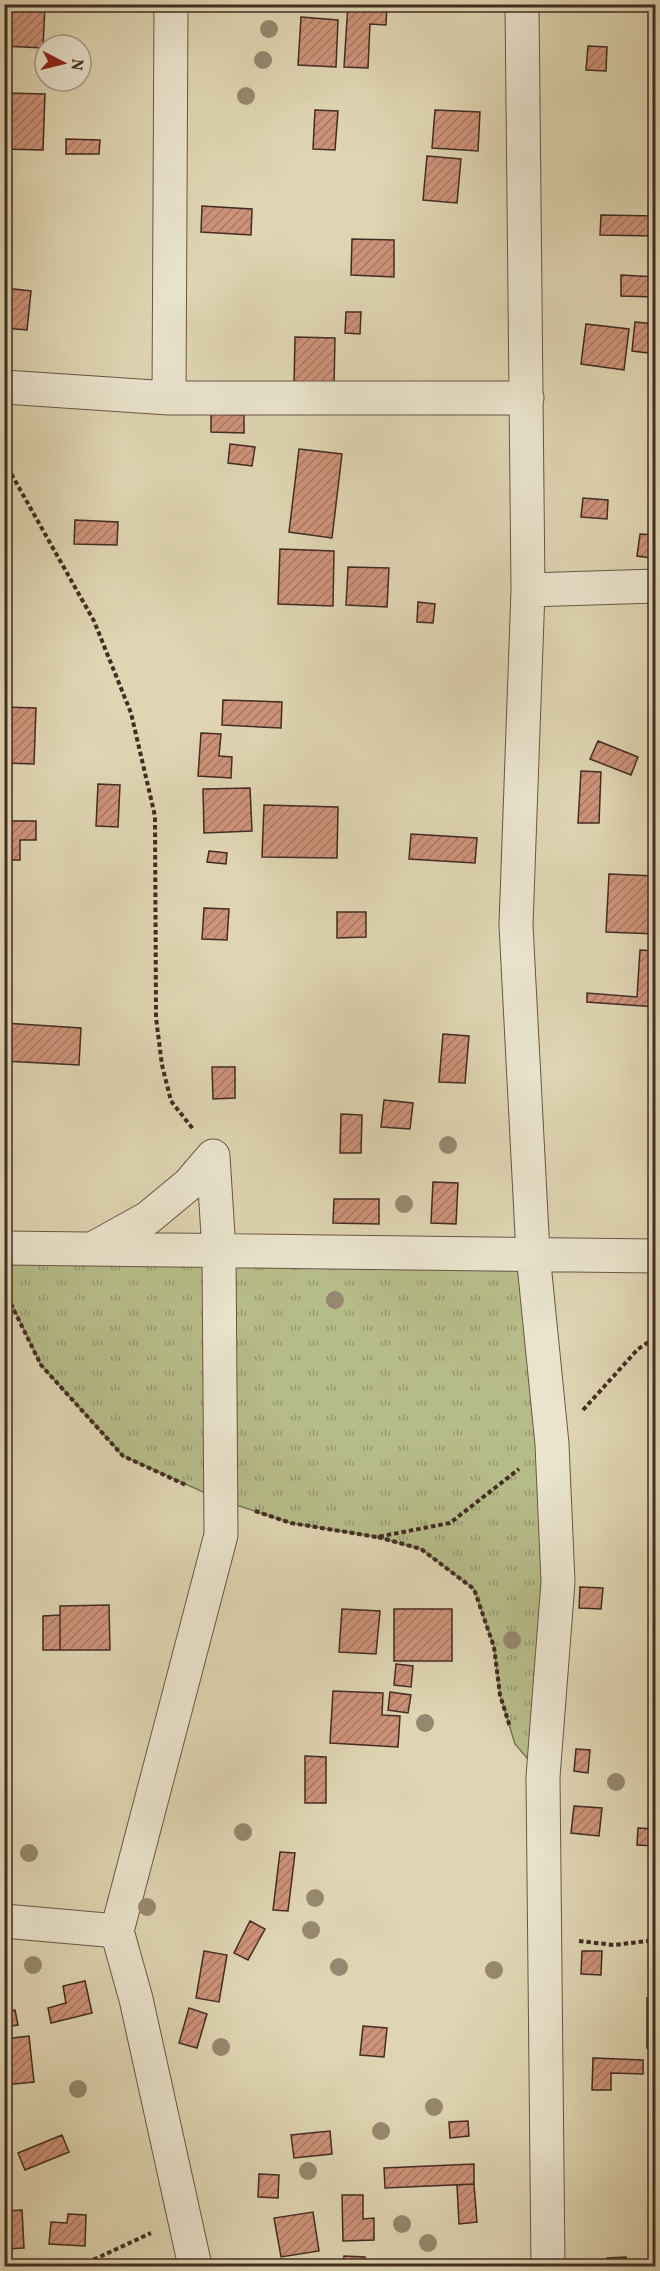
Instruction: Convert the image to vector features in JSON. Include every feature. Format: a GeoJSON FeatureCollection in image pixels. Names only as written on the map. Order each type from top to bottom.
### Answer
{"type":"FeatureCollection","features":[{"type":"Feature","properties":{"kind":"street"},"geometry":{"type":"LineString","coordinates":[[169,398],[171,4]]}},
{"type":"Feature","properties":{"kind":"street"},"geometry":{"type":"LineString","coordinates":[[522,4],[528,590],[516,926],[533,1254],[552,1444],[558,1582],[543,1777],[548,2266]]}},
{"type":"Feature","properties":{"kind":"street"},"geometry":{"type":"LineString","coordinates":[[4,387],[169,398],[527,398]]}},
{"type":"Feature","properties":{"kind":"street"},"geometry":{"type":"LineString","coordinates":[[528,590],[656,586]]}},
{"type":"Feature","properties":{"kind":"street"},"geometry":{"type":"LineString","coordinates":[[91,1249],[148,1218],[189,1184],[213,1156]]}},
{"type":"Feature","properties":{"kind":"street"},"geometry":{"type":"LineString","coordinates":[[195,2266],[136,1999],[117,1930],[221,1535],[219,1251],[213,1156]]}},
{"type":"Feature","properties":{"kind":"street"},"geometry":{"type":"LineString","coordinates":[[4,1248],[656,1256]]}},
{"type":"Feature","properties":{"kind":"street"},"geometry":{"type":"LineString","coordinates":[[4,1921],[117,1930]]}},
{"type":"Feature","properties":{"kind":"path"},"geometry":{"type":"LineString","coordinates":[[4,461],[94,621],[131,713],[155,816],[156,1018],[162,1065],[171,1101],[213,1156]]}},
{"type":"Feature","properties":{"kind":"path"},"geometry":{"type":"LineString","coordinates":[[4,478],[9,470]]}},
{"type":"Feature","properties":{"kind":"path"},"geometry":{"type":"LineString","coordinates":[[4,1290],[41,1365],[123,1456],[221,1500],[291,1523],[378,1537],[422,1549],[474,1589],[494,1647],[500,1695],[513,1734]]}},
{"type":"Feature","properties":{"kind":"path"},"geometry":{"type":"LineString","coordinates":[[378,1537],[450,1523],[552,1444],[638,1349],[656,1337]]}},
{"type":"Feature","properties":{"kind":"path"},"geometry":{"type":"LineString","coordinates":[[545,1936],[614,1945],[656,1940]]}},
{"type":"Feature","properties":{"kind":"path"},"geometry":{"type":"LineString","coordinates":[[80,2266],[134,2242],[183,2215]]}},
{"type":"Feature","properties":{"kind":"green space"},"geometry":{"type":"Polygon","coordinates":[[[5,1248],[533,1254],[552,1444],[543,1777],[515,1744],[500,1695],[494,1647],[474,1589],[421,1549],[377,1537],[291,1523],[221,1500],[123,1456],[41,1365],[5,1290],[5,1248]]]}},
{"type":"Feature","properties":{"kind":"building"},"geometry":{"type":"Polygon","coordinates":[[[4,4],[45,4],[44,33],[33,33],[33,47],[4,46],[4,4]]]}},
{"type":"Feature","properties":{"kind":"building"},"geometry":{"type":"Polygon","coordinates":[[[348,4],[387,4],[386,25],[370,24],[368,68],[344,67],[348,4]]]}},
{"type":"Feature","properties":{"kind":"building"},"geometry":{"type":"Polygon","coordinates":[[[301,17],[338,20],[336,67],[298,65],[301,17]]]}},
{"type":"Feature","properties":{"kind":"building"},"geometry":{"type":"Polygon","coordinates":[[[588,46],[607,47],[606,71],[586,70],[588,46]]]}},
{"type":"Feature","properties":{"kind":"building"},"geometry":{"type":"Polygon","coordinates":[[[4,93],[45,94],[43,150],[4,149],[4,93]]]}},
{"type":"Feature","properties":{"kind":"building"},"geometry":{"type":"Polygon","coordinates":[[[315,110],[338,111],[335,150],[313,149],[315,110]]]}},
{"type":"Feature","properties":{"kind":"building"},"geometry":{"type":"Polygon","coordinates":[[[435,110],[480,112],[478,151],[432,148],[435,110]]]}},
{"type":"Feature","properties":{"kind":"building"},"geometry":{"type":"Polygon","coordinates":[[[66,139],[100,140],[99,154],[66,154],[66,139]]]}},
{"type":"Feature","properties":{"kind":"building"},"geometry":{"type":"Polygon","coordinates":[[[427,156],[461,159],[457,203],[423,200],[427,156]]]}},
{"type":"Feature","properties":{"kind":"building"},"geometry":{"type":"Polygon","coordinates":[[[202,206],[252,209],[251,235],[201,232],[202,206]]]}},
{"type":"Feature","properties":{"kind":"building"},"geometry":{"type":"Polygon","coordinates":[[[601,215],[656,216],[656,236],[600,235],[601,215]]]}},
{"type":"Feature","properties":{"kind":"building"},"geometry":{"type":"Polygon","coordinates":[[[352,239],[394,240],[394,277],[351,275],[352,239]]]}},
{"type":"Feature","properties":{"kind":"building"},"geometry":{"type":"Polygon","coordinates":[[[621,275],[656,277],[656,297],[621,296],[621,275]]]}},
{"type":"Feature","properties":{"kind":"building"},"geometry":{"type":"Polygon","coordinates":[[[4,288],[31,291],[27,330],[4,328],[4,288]]]}},
{"type":"Feature","properties":{"kind":"building"},"geometry":{"type":"Polygon","coordinates":[[[346,312],[361,312],[360,334],[345,333],[346,312]]]}},
{"type":"Feature","properties":{"kind":"building"},"geometry":{"type":"Polygon","coordinates":[[[635,322],[656,324],[656,354],[632,351],[635,322]]]}},
{"type":"Feature","properties":{"kind":"building"},"geometry":{"type":"Polygon","coordinates":[[[586,324],[629,329],[624,370],[581,364],[586,324]]]}},
{"type":"Feature","properties":{"kind":"building"},"geometry":{"type":"Polygon","coordinates":[[[295,337],[335,338],[334,387],[294,386],[295,337]]]}},
{"type":"Feature","properties":{"kind":"building"},"geometry":{"type":"Polygon","coordinates":[[[211,414],[244,415],[244,433],[211,432],[211,414]]]}},
{"type":"Feature","properties":{"kind":"building"},"geometry":{"type":"Polygon","coordinates":[[[230,444],[255,447],[252,466],[228,463],[230,444]]]}},
{"type":"Feature","properties":{"kind":"building"},"geometry":{"type":"Polygon","coordinates":[[[299,449],[342,454],[332,538],[289,532],[299,449]]]}},
{"type":"Feature","properties":{"kind":"building"},"geometry":{"type":"Polygon","coordinates":[[[583,498],[608,500],[607,519],[581,517],[583,498]]]}},
{"type":"Feature","properties":{"kind":"building"},"geometry":{"type":"Polygon","coordinates":[[[75,520],[118,522],[117,545],[74,544],[75,520]]]}},
{"type":"Feature","properties":{"kind":"building"},"geometry":{"type":"Polygon","coordinates":[[[640,534],[654,535],[651,558],[637,556],[640,534]]]}},
{"type":"Feature","properties":{"kind":"building"},"geometry":{"type":"Polygon","coordinates":[[[280,549],[334,551],[333,606],[278,604],[280,549]]]}},
{"type":"Feature","properties":{"kind":"building"},"geometry":{"type":"Polygon","coordinates":[[[348,567],[389,568],[387,607],[346,605],[348,567]]]}},
{"type":"Feature","properties":{"kind":"building"},"geometry":{"type":"Polygon","coordinates":[[[418,602],[435,604],[433,623],[417,622],[418,602]]]}},
{"type":"Feature","properties":{"kind":"building"},"geometry":{"type":"Polygon","coordinates":[[[223,700],[282,702],[281,728],[222,725],[223,700]]]}},
{"type":"Feature","properties":{"kind":"building"},"geometry":{"type":"Polygon","coordinates":[[[4,707],[36,708],[34,764],[4,763],[4,707]]]}},
{"type":"Feature","properties":{"kind":"building"},"geometry":{"type":"Polygon","coordinates":[[[201,733],[221,734],[219,756],[232,757],[231,778],[198,776],[201,733]]]}},
{"type":"Feature","properties":{"kind":"building"},"geometry":{"type":"Polygon","coordinates":[[[598,741],[638,757],[631,775],[590,759],[598,741]]]}},
{"type":"Feature","properties":{"kind":"building"},"geometry":{"type":"Polygon","coordinates":[[[581,771],[601,772],[599,823],[578,823],[581,771]]]}},
{"type":"Feature","properties":{"kind":"building"},"geometry":{"type":"Polygon","coordinates":[[[98,784],[120,785],[118,827],[96,826],[98,784]]]}},
{"type":"Feature","properties":{"kind":"building"},"geometry":{"type":"Polygon","coordinates":[[[250,788],[252,831],[204,833],[203,789],[250,788]]]}},
{"type":"Feature","properties":{"kind":"building"},"geometry":{"type":"Polygon","coordinates":[[[264,805],[338,807],[337,858],[262,857],[264,805]]]}},
{"type":"Feature","properties":{"kind":"building"},"geometry":{"type":"Polygon","coordinates":[[[4,821],[36,821],[36,840],[20,840],[20,860],[4,860],[4,821]]]}},
{"type":"Feature","properties":{"kind":"building"},"geometry":{"type":"Polygon","coordinates":[[[411,834],[477,838],[475,863],[409,859],[411,834]]]}},
{"type":"Feature","properties":{"kind":"building"},"geometry":{"type":"Polygon","coordinates":[[[209,851],[227,853],[226,864],[207,862],[209,851]]]}},
{"type":"Feature","properties":{"kind":"building"},"geometry":{"type":"Polygon","coordinates":[[[609,874],[656,876],[656,934],[606,932],[609,874]]]}},
{"type":"Feature","properties":{"kind":"building"},"geometry":{"type":"Polygon","coordinates":[[[204,908],[229,909],[227,940],[202,939],[204,908]]]}},
{"type":"Feature","properties":{"kind":"building"},"geometry":{"type":"Polygon","coordinates":[[[337,912],[366,912],[366,937],[337,938],[337,912]]]}},
{"type":"Feature","properties":{"kind":"building"},"geometry":{"type":"Polygon","coordinates":[[[640,950],[656,951],[656,1007],[587,1002],[587,993],[637,997],[640,950]]]}},
{"type":"Feature","properties":{"kind":"building"},"geometry":{"type":"Polygon","coordinates":[[[4,1023],[81,1028],[79,1065],[4,1061],[4,1023]]]}},
{"type":"Feature","properties":{"kind":"building"},"geometry":{"type":"Polygon","coordinates":[[[443,1034],[469,1036],[465,1083],[439,1082],[443,1034]]]}},
{"type":"Feature","properties":{"kind":"building"},"geometry":{"type":"Polygon","coordinates":[[[212,1067],[235,1067],[235,1098],[213,1099],[212,1067]]]}},
{"type":"Feature","properties":{"kind":"building"},"geometry":{"type":"Polygon","coordinates":[[[384,1100],[413,1103],[410,1129],[381,1127],[384,1100]]]}},
{"type":"Feature","properties":{"kind":"building"},"geometry":{"type":"Polygon","coordinates":[[[341,1114],[362,1115],[361,1153],[340,1153],[341,1114]]]}},
{"type":"Feature","properties":{"kind":"building"},"geometry":{"type":"Polygon","coordinates":[[[433,1182],[458,1183],[456,1224],[431,1223],[433,1182]]]}},
{"type":"Feature","properties":{"kind":"building"},"geometry":{"type":"Polygon","coordinates":[[[334,1199],[379,1199],[379,1224],[333,1223],[334,1199]]]}},
{"type":"Feature","properties":{"kind":"building"},"geometry":{"type":"Polygon","coordinates":[[[580,1587],[603,1588],[601,1609],[579,1608],[580,1587]]]}},
{"type":"Feature","properties":{"kind":"building"},"geometry":{"type":"Polygon","coordinates":[[[109,1605],[110,1650],[60,1650],[60,1606],[109,1605]]]}},
{"type":"Feature","properties":{"kind":"building"},"geometry":{"type":"Polygon","coordinates":[[[342,1609],[380,1611],[376,1654],[339,1652],[342,1609]]]}},
{"type":"Feature","properties":{"kind":"building"},"geometry":{"type":"Polygon","coordinates":[[[394,1609],[452,1609],[452,1661],[394,1661],[394,1609]]]}},
{"type":"Feature","properties":{"kind":"building"},"geometry":{"type":"Polygon","coordinates":[[[60,1615],[60,1650],[43,1650],[43,1616],[60,1615]]]}},
{"type":"Feature","properties":{"kind":"building"},"geometry":{"type":"Polygon","coordinates":[[[396,1664],[413,1666],[411,1687],[394,1685],[396,1664]]]}},
{"type":"Feature","properties":{"kind":"building"},"geometry":{"type":"Polygon","coordinates":[[[333,1691],[383,1693],[382,1715],[400,1716],[398,1747],[330,1743],[333,1691]]]}},
{"type":"Feature","properties":{"kind":"building"},"geometry":{"type":"Polygon","coordinates":[[[390,1692],[411,1695],[408,1713],[388,1710],[390,1692]]]}},
{"type":"Feature","properties":{"kind":"building"},"geometry":{"type":"Polygon","coordinates":[[[576,1749],[590,1750],[588,1773],[574,1771],[576,1749]]]}},
{"type":"Feature","properties":{"kind":"building"},"geometry":{"type":"Polygon","coordinates":[[[305,1756],[326,1757],[326,1803],[305,1803],[305,1756]]]}},
{"type":"Feature","properties":{"kind":"building"},"geometry":{"type":"Polygon","coordinates":[[[574,1806],[602,1808],[599,1836],[571,1833],[574,1806]]]}},
{"type":"Feature","properties":{"kind":"building"},"geometry":{"type":"Polygon","coordinates":[[[638,1828],[656,1829],[656,1846],[637,1845],[638,1828]]]}},
{"type":"Feature","properties":{"kind":"building"},"geometry":{"type":"Polygon","coordinates":[[[280,1852],[295,1853],[288,1911],[273,1910],[280,1852]]]}},
{"type":"Feature","properties":{"kind":"building"},"geometry":{"type":"Polygon","coordinates":[[[250,1921],[265,1929],[248,1960],[234,1953],[250,1921]]]}},
{"type":"Feature","properties":{"kind":"building"},"geometry":{"type":"Polygon","coordinates":[[[204,1951],[227,1955],[219,2002],[196,1998],[204,1951]]]}},
{"type":"Feature","properties":{"kind":"building"},"geometry":{"type":"Polygon","coordinates":[[[582,1951],[602,1951],[601,1975],[581,1974],[582,1951]]]}},
{"type":"Feature","properties":{"kind":"building"},"geometry":{"type":"Polygon","coordinates":[[[85,1981],[92,2013],[51,2023],[48,2008],[66,2003],[63,1986],[85,1981]]]}},
{"type":"Feature","properties":{"kind":"building"},"geometry":{"type":"Polygon","coordinates":[[[647,1998],[656,1998],[656,2048],[647,2048],[647,1998]]]}},
{"type":"Feature","properties":{"kind":"building"},"geometry":{"type":"Polygon","coordinates":[[[189,2008],[207,2014],[197,2048],[179,2043],[189,2008]]]}},
{"type":"Feature","properties":{"kind":"building"},"geometry":{"type":"Polygon","coordinates":[[[15,2010],[18,2025],[4,2027],[4,2012],[15,2010]]]}},
{"type":"Feature","properties":{"kind":"building"},"geometry":{"type":"Polygon","coordinates":[[[363,2026],[387,2028],[384,2057],[360,2055],[363,2026]]]}},
{"type":"Feature","properties":{"kind":"building"},"geometry":{"type":"Polygon","coordinates":[[[29,2036],[34,2082],[4,2085],[4,2039],[29,2036]]]}},
{"type":"Feature","properties":{"kind":"building"},"geometry":{"type":"Polygon","coordinates":[[[593,2058],[643,2060],[643,2074],[611,2073],[611,2090],[592,2090],[593,2058]]]}},
{"type":"Feature","properties":{"kind":"building"},"geometry":{"type":"Polygon","coordinates":[[[468,2121],[469,2136],[450,2138],[449,2122],[468,2121]]]}},
{"type":"Feature","properties":{"kind":"building"},"geometry":{"type":"Polygon","coordinates":[[[330,2131],[332,2154],[294,2158],[291,2135],[330,2131]]]}},
{"type":"Feature","properties":{"kind":"building"},"geometry":{"type":"Polygon","coordinates":[[[62,2135],[69,2152],[25,2170],[18,2153],[62,2135]]]}},
{"type":"Feature","properties":{"kind":"building"},"geometry":{"type":"Polygon","coordinates":[[[474,2164],[474,2184],[385,2188],[384,2168],[474,2164]]]}},
{"type":"Feature","properties":{"kind":"building"},"geometry":{"type":"Polygon","coordinates":[[[259,2174],[279,2175],[278,2198],[258,2197],[259,2174]]]}},
{"type":"Feature","properties":{"kind":"building"},"geometry":{"type":"Polygon","coordinates":[[[474,2184],[477,2222],[459,2224],[457,2185],[474,2184]]]}},
{"type":"Feature","properties":{"kind":"building"},"geometry":{"type":"Polygon","coordinates":[[[342,2195],[363,2195],[363,2219],[374,2218],[374,2240],[343,2241],[342,2195]]]}},
{"type":"Feature","properties":{"kind":"building"},"geometry":{"type":"Polygon","coordinates":[[[22,2210],[24,2248],[4,2249],[5,2211],[22,2210]]]}},
{"type":"Feature","properties":{"kind":"building"},"geometry":{"type":"Polygon","coordinates":[[[313,2212],[319,2251],[281,2257],[274,2218],[313,2212]]]}},
{"type":"Feature","properties":{"kind":"building"},"geometry":{"type":"Polygon","coordinates":[[[68,2214],[86,2215],[85,2246],[49,2244],[51,2222],[67,2223],[68,2214]]]}},
{"type":"Feature","properties":{"kind":"building"},"geometry":{"type":"Polygon","coordinates":[[[344,2256],[365,2257],[365,2266],[343,2266],[344,2256]]]}},
{"type":"Feature","properties":{"kind":"building"},"geometry":{"type":"Polygon","coordinates":[[[626,2257],[627,2266],[608,2266],[607,2258],[626,2257]]]}}]}
